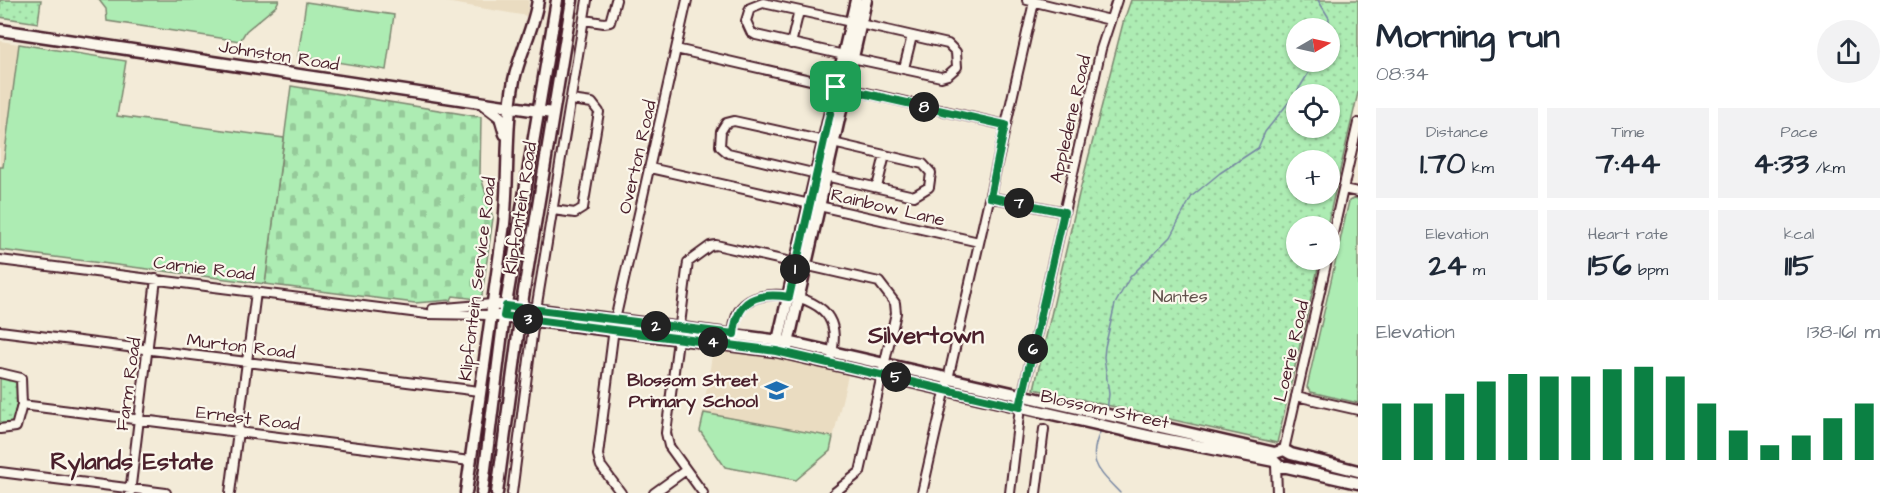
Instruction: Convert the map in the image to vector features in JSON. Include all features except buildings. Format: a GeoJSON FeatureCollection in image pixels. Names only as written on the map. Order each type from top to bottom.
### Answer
{"type":"FeatureCollection","features":[{"type":"Feature","properties":{"kind":"street","name":"Klipfontein Service Road"},"geometry":{"type":"LineString","coordinates":[[466,493],[508,182],[506,137],[510,106],[517,68],[534,24],[538,0]]}},
{"type":"Feature","properties":{"kind":"street","name":"Klipfontein Road"},"geometry":{"type":"LineString","coordinates":[[482,493],[505,311],[557,0]]}},
{"type":"Feature","properties":{"kind":"street","name":"Klipfontein Road"},"geometry":{"type":"LineString","coordinates":[[496,493],[520,313],[572,0]]}},
{"type":"Feature","properties":{"kind":"street"},"geometry":{"type":"LineString","coordinates":[[512,493],[536,315],[587,0]]}},
{"type":"Feature","properties":{"kind":"street"},"geometry":{"type":"LineString","coordinates":[[584,20],[604,24],[610,22],[616,0]]}},
{"type":"Feature","properties":{"kind":"street","name":"Overton Road"},"geometry":{"type":"LineString","coordinates":[[621,493],[601,466],[598,455],[614,326],[687,0]]}},
{"type":"Feature","properties":{"kind":"street"},"geometry":{"type":"LineString","coordinates":[[782,346],[848,56],[855,23],[856,0]]}},
{"type":"Feature","properties":{"kind":"street"},"geometry":{"type":"LineString","coordinates":[[855,23],[866,0]]}},
{"type":"Feature","properties":{"kind":"street","name":"Appledene Road"},"geometry":{"type":"LineString","coordinates":[[1010,493],[1021,402],[1064,212],[1110,20],[1117,0]]}},
{"type":"Feature","properties":{"kind":"street"},"geometry":{"type":"LineString","coordinates":[[922,493],[990,197],[1031,1],[1110,20]]}},
{"type":"Feature","properties":{"kind":"street"},"geometry":{"type":"LineString","coordinates":[[763,3],[799,11],[953,47],[958,58],[957,67],[948,75],[941,77],[791,44],[751,32],[746,21],[748,11],[753,5],[763,3]]}},
{"type":"Feature","properties":{"kind":"street"},"geometry":{"type":"LineString","coordinates":[[791,44],[799,11]]}},
{"type":"Feature","properties":{"kind":"street","name":"Johnston Road"},"geometry":{"type":"LineString","coordinates":[[0,30],[552,113]]}},
{"type":"Feature","properties":{"kind":"street"},"geometry":{"type":"LineString","coordinates":[[904,68],[912,36]]}},
{"type":"Feature","properties":{"kind":"street"},"geometry":{"type":"LineString","coordinates":[[676,49],[1005,125]]}},
{"type":"Feature","properties":{"kind":"street"},"geometry":{"type":"LineString","coordinates":[[553,210],[575,213],[583,208],[597,123],[597,106],[571,100]]}},
{"type":"Feature","properties":{"kind":"street"},"geometry":{"type":"LineString","coordinates":[[479,101],[500,117],[506,137]]}},
{"type":"Feature","properties":{"kind":"street"},"geometry":{"type":"LineString","coordinates":[[734,121],[828,142],[927,166],[931,177],[929,187],[914,196],[728,153],[720,146],[721,131],[726,123],[734,121]]}},
{"type":"Feature","properties":{"kind":"street"},"geometry":{"type":"LineString","coordinates":[[1337,216],[1358,123]]}},
{"type":"Feature","properties":{"kind":"street"},"geometry":{"type":"LineString","coordinates":[[877,187],[885,155]]}},
{"type":"Feature","properties":{"kind":"street","name":"Rainbow Lane"},"geometry":{"type":"LineString","coordinates":[[650,168],[979,242]]}},
{"type":"Feature","properties":{"kind":"street"},"geometry":{"type":"LineString","coordinates":[[1343,189],[1358,192]]}},
{"type":"Feature","properties":{"kind":"street"},"geometry":{"type":"LineString","coordinates":[[990,197],[1064,212]]}},
{"type":"Feature","properties":{"kind":"street"},"geometry":{"type":"LineString","coordinates":[[703,493],[667,440],[688,262],[710,246],[716,245],[875,281],[884,285],[897,308],[860,472],[834,493]]}},
{"type":"Feature","properties":{"kind":"street","name":"Carnie Road"},"geometry":{"type":"LineString","coordinates":[[0,260],[404,310],[491,309],[505,311]]}},
{"type":"Feature","properties":{"kind":"street","name":"Loerie Road"},"geometry":{"type":"LineString","coordinates":[[1277,493],[1282,460],[1325,270]]}},
{"type":"Feature","properties":{"kind":"street","name":"Farm Road"},"geometry":{"type":"LineString","coordinates":[[130,491],[156,279]]}},
{"type":"Feature","properties":{"kind":"street"},"geometry":{"type":"LineString","coordinates":[[230,493],[256,292]]}},
{"type":"Feature","properties":{"kind":"street"},"geometry":{"type":"LineString","coordinates":[[733,340],[736,316],[747,303],[761,295],[793,298],[819,306],[831,320],[834,336],[831,357]]}},
{"type":"Feature","properties":{"kind":"street","name":"Blossom Street"},"geometry":{"type":"LineString","coordinates":[[505,311],[782,346],[1282,460],[1358,483]]}},
{"type":"Feature","properties":{"kind":"street","name":"Murton Road"},"geometry":{"type":"LineString","coordinates":[[0,331],[479,390]]}},
{"type":"Feature","properties":{"kind":"street"},"geometry":{"type":"LineString","coordinates":[[0,373],[21,378],[22,405],[16,427],[0,429]]}},
{"type":"Feature","properties":{"kind":"street"},"geometry":{"type":"LineString","coordinates":[[1296,396],[1358,410]]}},
{"type":"Feature","properties":{"kind":"street","name":"Ernest Road"},"geometry":{"type":"LineString","coordinates":[[22,405],[470,461]]}},
{"type":"Feature","properties":{"kind":"street"},"geometry":{"type":"LineString","coordinates":[[1036,493],[1044,429]]}},
{"type":"Feature","properties":{"kind":"street","name":"Blossom Street"},"geometry":{"type":"LineString","coordinates":[[1282,460],[1358,471]]}},
{"type":"Feature","properties":{"kind":"street"},"geometry":{"type":"LineString","coordinates":[[654,493],[686,470]]}},
{"type":"Feature","properties":{"kind":"street"},"geometry":{"type":"LineString","coordinates":[[0,472],[130,491],[166,493]]}},
{"type":"Feature","properties":{"kind":"shaded area"},"geometry":{"type":"Polygon","coordinates":[[[434,0],[529,0],[527,16],[434,0]]]}},
{"type":"Feature","properties":{"kind":"shaded area"},"geometry":{"type":"Polygon","coordinates":[[[0,41],[19,44],[3,167],[0,167],[0,41]]]}},
{"type":"Feature","properties":{"kind":"shaded area","name":"Blossom Street Primary School"},"geometry":{"type":"Polygon","coordinates":[[[714,343],[850,367],[830,451],[796,480],[725,467],[700,431],[714,343]]]}},
{"type":"Feature","properties":{"kind":"green space"},"geometry":{"type":"Polygon","coordinates":[[[0,0],[41,0],[38,23],[0,17],[0,0]]]}},
{"type":"Feature","properties":{"kind":"green space"},"geometry":{"type":"Polygon","coordinates":[[[99,0],[279,0],[276,6],[246,31],[240,41],[107,21],[106,9],[99,0]]]}},
{"type":"Feature","properties":{"kind":"green space","name":"Nantes"},"geometry":{"type":"Polygon","coordinates":[[[1131,0],[1358,0],[1358,93],[1340,170],[1340,150],[1286,150],[1286,204],[1332,204],[1329,216],[1286,216],[1286,270],[1318,270],[1277,443],[1034,389],[1079,194],[1131,0]]]}},
{"type":"Feature","properties":{"kind":"green space"},"geometry":{"type":"Polygon","coordinates":[[[306,2],[394,15],[386,70],[298,56],[306,2]]]}},
{"type":"Feature","properties":{"kind":"green space"},"geometry":{"type":"Polygon","coordinates":[[[19,44],[126,61],[117,116],[284,138],[265,284],[0,250],[0,167],[3,167],[19,44]]]}},
{"type":"Feature","properties":{"kind":"green space"},"geometry":{"type":"Polygon","coordinates":[[[291,86],[481,117],[480,174],[493,218],[482,295],[477,299],[453,296],[451,300],[415,303],[265,284],[291,86]]]}},
{"type":"Feature","properties":{"kind":"green space"},"geometry":{"type":"Polygon","coordinates":[[[1354,198],[1358,199],[1358,403],[1311,392],[1307,387],[1333,270],[1340,270],[1340,241],[1349,201],[1354,198]]]}},
{"type":"Feature","properties":{"kind":"green space"},"geometry":{"type":"Polygon","coordinates":[[[0,378],[15,379],[19,386],[14,421],[9,426],[0,425],[0,378]]]}},
{"type":"Feature","properties":{"kind":"green space"},"geometry":{"type":"Polygon","coordinates":[[[704,413],[833,437],[830,451],[796,480],[725,467],[700,431],[704,413]]]}},
{"type":"Feature","properties":{"kind":"waterway"},"geometry":{"type":"LineString","coordinates":[[1318,0],[1329,18]]}},
{"type":"Feature","properties":{"kind":"waterway"},"geometry":{"type":"LineString","coordinates":[[1107,411],[1109,394],[1104,357],[1105,347],[1115,304],[1130,277],[1170,237],[1192,196],[1220,173],[1258,148],[1265,132],[1297,92],[1309,72]]}},
{"type":"Feature","properties":{"kind":"waterway"},"geometry":{"type":"LineString","coordinates":[[1101,430],[1095,450],[1097,465],[1120,493]]}},
{"type":"Feature","properties":{"kind":"place","name":"Blossom Street Primary School"},"geometry":{"type":"Point","coordinates":[776,390]}},
{"type":"Feature","properties":{"kind":"district","name":"Silvertown"},"geometry":{"type":"Point","coordinates":[926,335]}},
{"type":"Feature","properties":{"kind":"district","name":"Rylands Estate"},"geometry":{"type":"Point","coordinates":[132,461]}},
{"type":"Feature","properties":{"kind":"route"},"geometry":{"type":"LineString","coordinates":[[836,87],[1005,125],[990,197],[1064,212],[1020,407],[776,351],[504,316],[506,306],[734,334],[736,316],[754,298],[771,294],[789,297],[836,87]]}}]}
